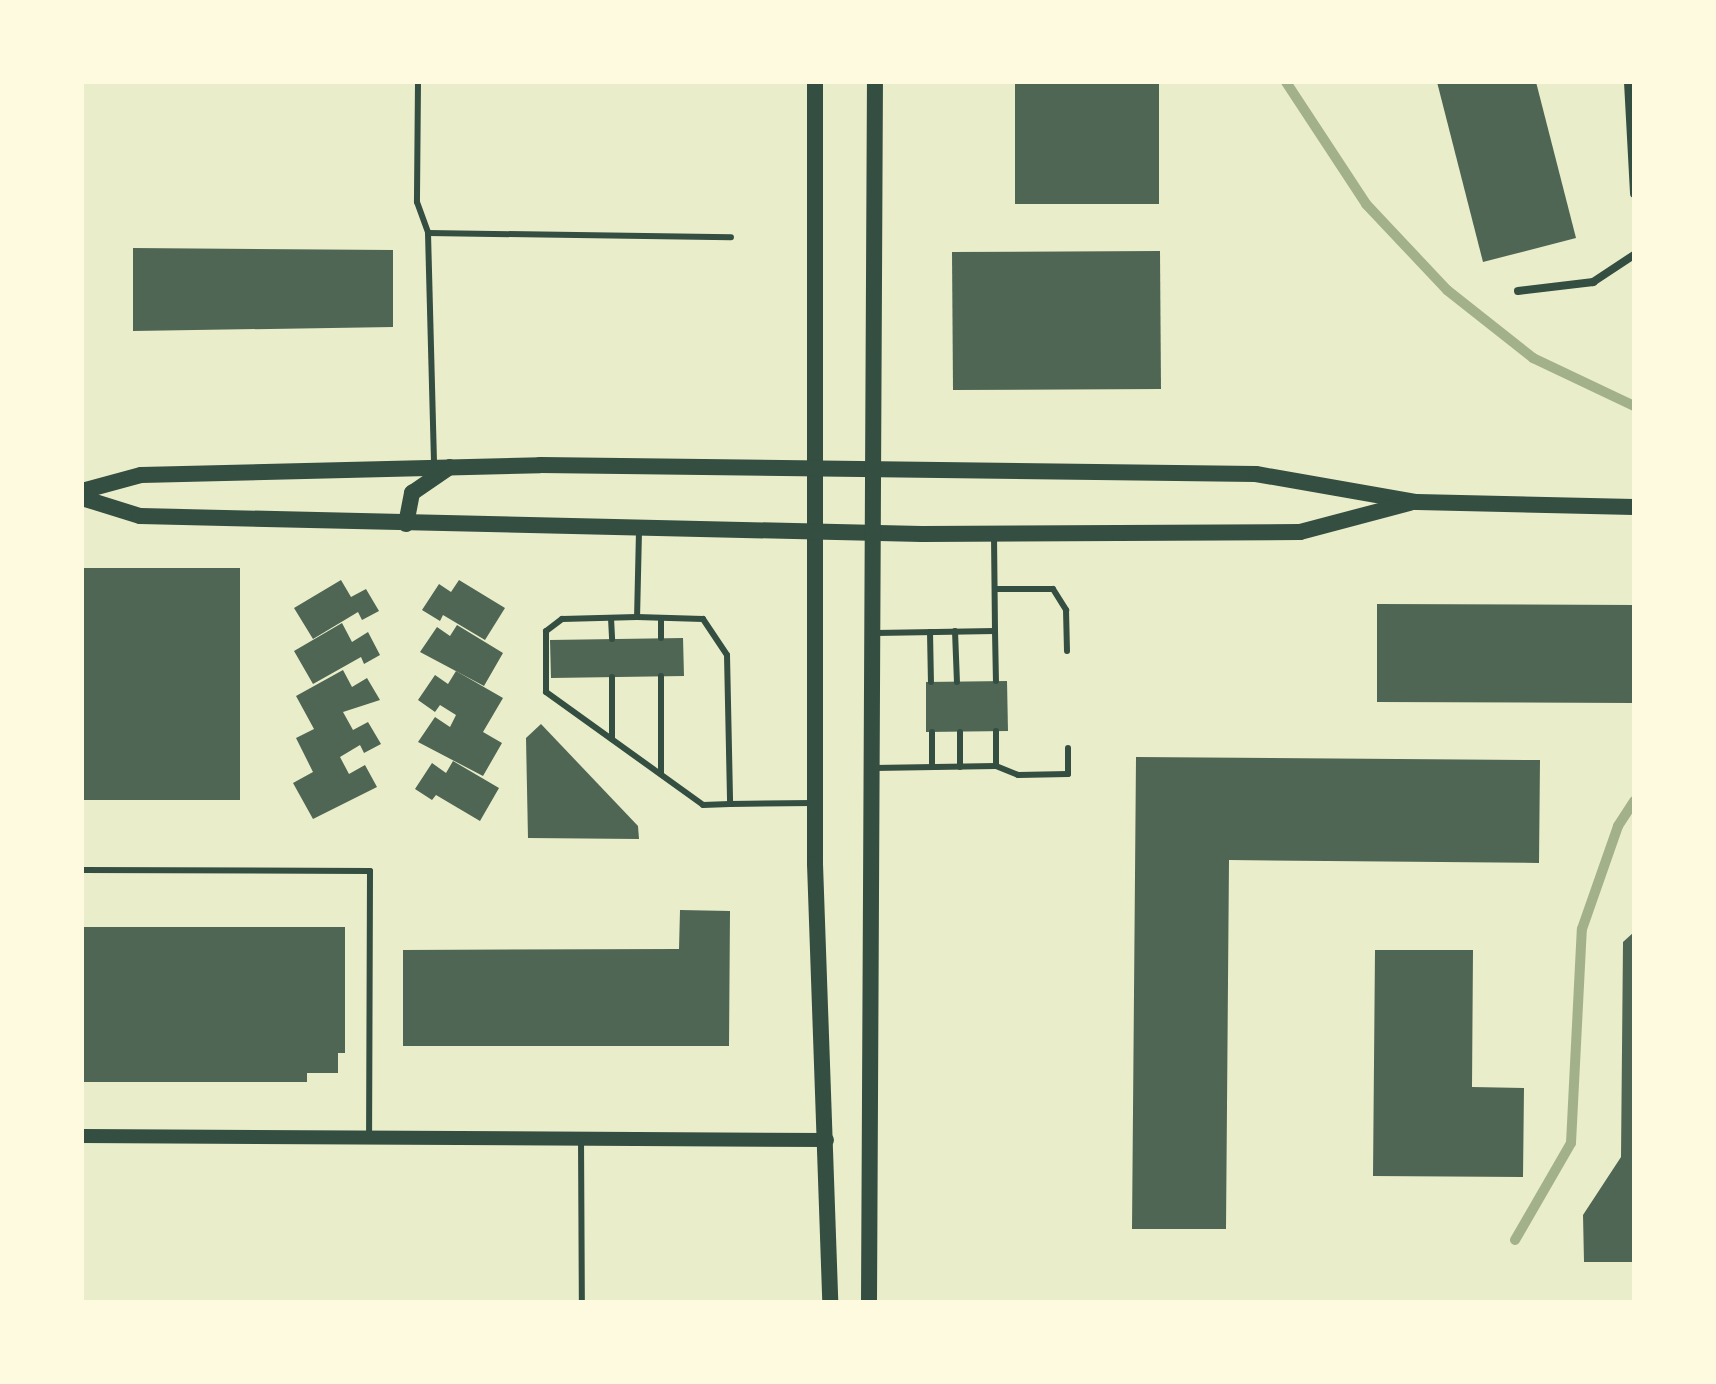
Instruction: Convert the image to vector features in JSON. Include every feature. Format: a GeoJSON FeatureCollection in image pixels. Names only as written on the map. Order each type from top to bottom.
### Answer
{"type":"FeatureCollection","features":[{"type":"Feature","properties":{"kind":"main road"},"geometry":{"type":"LineString","coordinates":[[815,82],[814,803],[830,1302]]}},
{"type":"Feature","properties":{"kind":"main road"},"geometry":{"type":"LineString","coordinates":[[869,1302],[875,82]]}},
{"type":"Feature","properties":{"kind":"main road"},"geometry":{"type":"LineString","coordinates":[[406,524],[412,493],[442,467]]}},
{"type":"Feature","properties":{"kind":"main road"},"geometry":{"type":"LineString","coordinates":[[82,491],[141,475],[442,467],[815,469],[1256,474],[1417,502],[1634,507]]}},
{"type":"Feature","properties":{"kind":"main road"},"geometry":{"type":"LineString","coordinates":[[82,498],[140,516],[406,524],[994,533],[1300,532],[1417,502]]}},
{"type":"Feature","properties":{"kind":"street"},"geometry":{"type":"LineString","coordinates":[[1628,82],[1634,194]]}},
{"type":"Feature","properties":{"kind":"street"},"geometry":{"type":"LineString","coordinates":[[1518,291],[1593,282],[1634,255]]}},
{"type":"Feature","properties":{"kind":"street"},"geometry":{"type":"LineString","coordinates":[[82,1136],[827,1140]]}},
{"type":"Feature","properties":{"kind":"lane"},"geometry":{"type":"LineString","coordinates":[[418,82],[417,202],[428,233],[442,467]]}},
{"type":"Feature","properties":{"kind":"lane"},"geometry":{"type":"LineString","coordinates":[[428,233],[731,237]]}},
{"type":"Feature","properties":{"kind":"lane"},"geometry":{"type":"LineString","coordinates":[[637,617],[639,527]]}},
{"type":"Feature","properties":{"kind":"lane"},"geometry":{"type":"LineString","coordinates":[[994,533],[996,681]]}},
{"type":"Feature","properties":{"kind":"lane"},"geometry":{"type":"LineString","coordinates":[[995,589],[1053,589],[1066,610],[1067,651]]}},
{"type":"Feature","properties":{"kind":"lane"},"geometry":{"type":"LineString","coordinates":[[611,618],[612,639]]}},
{"type":"Feature","properties":{"kind":"lane"},"geometry":{"type":"LineString","coordinates":[[661,618],[661,638]]}},
{"type":"Feature","properties":{"kind":"lane"},"geometry":{"type":"LineString","coordinates":[[730,804],[727,655],[703,619],[562,619],[546,631],[546,692],[703,805],[814,803]]}},
{"type":"Feature","properties":{"kind":"lane"},"geometry":{"type":"LineString","coordinates":[[955,631],[957,682]]}},
{"type":"Feature","properties":{"kind":"lane"},"geometry":{"type":"LineString","coordinates":[[872,633],[995,631]]}},
{"type":"Feature","properties":{"kind":"lane"},"geometry":{"type":"LineString","coordinates":[[930,632],[931,682]]}},
{"type":"Feature","properties":{"kind":"lane"},"geometry":{"type":"LineString","coordinates":[[661,676],[661,774]]}},
{"type":"Feature","properties":{"kind":"lane"},"geometry":{"type":"LineString","coordinates":[[612,677],[612,739]]}},
{"type":"Feature","properties":{"kind":"lane"},"geometry":{"type":"LineString","coordinates":[[996,731],[996,766]]}},
{"type":"Feature","properties":{"kind":"lane"},"geometry":{"type":"LineString","coordinates":[[932,732],[932,767]]}},
{"type":"Feature","properties":{"kind":"lane"},"geometry":{"type":"LineString","coordinates":[[960,732],[960,767]]}},
{"type":"Feature","properties":{"kind":"lane"},"geometry":{"type":"LineString","coordinates":[[874,768],[996,766],[1018,775],[1068,774],[1068,748]]}},
{"type":"Feature","properties":{"kind":"lane"},"geometry":{"type":"LineString","coordinates":[[82,870],[370,871],[369,1138]]}},
{"type":"Feature","properties":{"kind":"lane"},"geometry":{"type":"LineString","coordinates":[[581,1138],[582,1302]]}},
{"type":"Feature","properties":{"kind":"building"},"geometry":{"type":"Polygon","coordinates":[[[1015,82],[1159,82],[1159,204],[1015,204],[1015,82]]]}},
{"type":"Feature","properties":{"kind":"building"},"geometry":{"type":"Polygon","coordinates":[[[1437,82],[1536,82],[1576,238],[1483,262],[1437,82]]]}},
{"type":"Feature","properties":{"kind":"building"},"geometry":{"type":"Polygon","coordinates":[[[133,248],[393,250],[393,327],[133,331],[133,248]]]}},
{"type":"Feature","properties":{"kind":"building"},"geometry":{"type":"Polygon","coordinates":[[[1160,251],[1161,389],[953,390],[952,252],[1160,251]]]}},
{"type":"Feature","properties":{"kind":"building"},"geometry":{"type":"Polygon","coordinates":[[[82,568],[240,568],[240,800],[82,800],[82,568]]]}},
{"type":"Feature","properties":{"kind":"building"},"geometry":{"type":"Polygon","coordinates":[[[341,580],[351,597],[366,589],[379,611],[362,620],[358,612],[313,639],[294,608],[341,580]]]}},
{"type":"Feature","properties":{"kind":"building"},"geometry":{"type":"Polygon","coordinates":[[[459,580],[505,608],[485,640],[443,615],[440,621],[422,610],[439,584],[451,592],[459,580]]]}},
{"type":"Feature","properties":{"kind":"building"},"geometry":{"type":"Polygon","coordinates":[[[1377,604],[1634,605],[1634,703],[1377,702],[1377,604]]]}},
{"type":"Feature","properties":{"kind":"building"},"geometry":{"type":"Polygon","coordinates":[[[342,623],[352,642],[368,632],[380,655],[364,664],[361,657],[313,684],[294,651],[342,623]]]}},
{"type":"Feature","properties":{"kind":"building"},"geometry":{"type":"Polygon","coordinates":[[[457,625],[503,653],[484,686],[420,652],[437,627],[450,636],[457,625]]]}},
{"type":"Feature","properties":{"kind":"building"},"geometry":{"type":"Polygon","coordinates":[[[683,638],[684,676],[551,678],[550,640],[683,638]]]}},
{"type":"Feature","properties":{"kind":"building"},"geometry":{"type":"Polygon","coordinates":[[[343,670],[352,687],[367,678],[380,700],[343,712],[353,730],[368,722],[381,744],[364,753],[360,745],[340,757],[349,774],[365,765],[377,787],[313,819],[293,783],[313,772],[296,738],[314,729],[296,696],[343,670]]]}},
{"type":"Feature","properties":{"kind":"building"},"geometry":{"type":"Polygon","coordinates":[[[456,671],[503,698],[483,732],[502,743],[483,776],[418,742],[435,717],[450,727],[456,715],[440,705],[435,712],[418,700],[435,675],[448,684],[456,671]]]}},
{"type":"Feature","properties":{"kind":"building"},"geometry":{"type":"Polygon","coordinates":[[[1007,681],[1008,731],[926,732],[926,682],[1007,681]]]}},
{"type":"Feature","properties":{"kind":"building"},"geometry":{"type":"Polygon","coordinates":[[[541,724],[638,826],[639,839],[528,838],[526,738],[541,724]]]}},
{"type":"Feature","properties":{"kind":"building"},"geometry":{"type":"Polygon","coordinates":[[[1136,757],[1540,760],[1539,863],[1229,860],[1226,1229],[1132,1229],[1136,757]]]}},
{"type":"Feature","properties":{"kind":"building"},"geometry":{"type":"Polygon","coordinates":[[[453,761],[499,788],[480,821],[436,795],[432,800],[415,789],[432,763],[446,773],[453,761]]]}},
{"type":"Feature","properties":{"kind":"building"},"geometry":{"type":"Polygon","coordinates":[[[680,910],[730,911],[729,1046],[403,1046],[403,950],[679,949],[680,910]]]}},
{"type":"Feature","properties":{"kind":"building"},"geometry":{"type":"Polygon","coordinates":[[[82,927],[345,927],[345,1053],[338,1053],[338,1073],[307,1073],[307,1082],[82,1082],[82,927]]]}},
{"type":"Feature","properties":{"kind":"building"},"geometry":{"type":"Polygon","coordinates":[[[1634,932],[1634,1262],[1584,1262],[1583,1215],[1621,1157],[1623,942],[1634,932]]]}},
{"type":"Feature","properties":{"kind":"building"},"geometry":{"type":"Polygon","coordinates":[[[1375,950],[1473,950],[1472,1087],[1524,1088],[1523,1177],[1373,1176],[1375,950]]]}},
{"type":"Feature","properties":{"kind":"waterway"},"geometry":{"type":"LineString","coordinates":[[1286,82],[1366,204],[1447,290],[1533,358],[1634,406]]}},
{"type":"Feature","properties":{"kind":"waterway"},"geometry":{"type":"LineString","coordinates":[[1515,1240],[1571,1143],[1582,929],[1618,826],[1634,801]]}}]}
